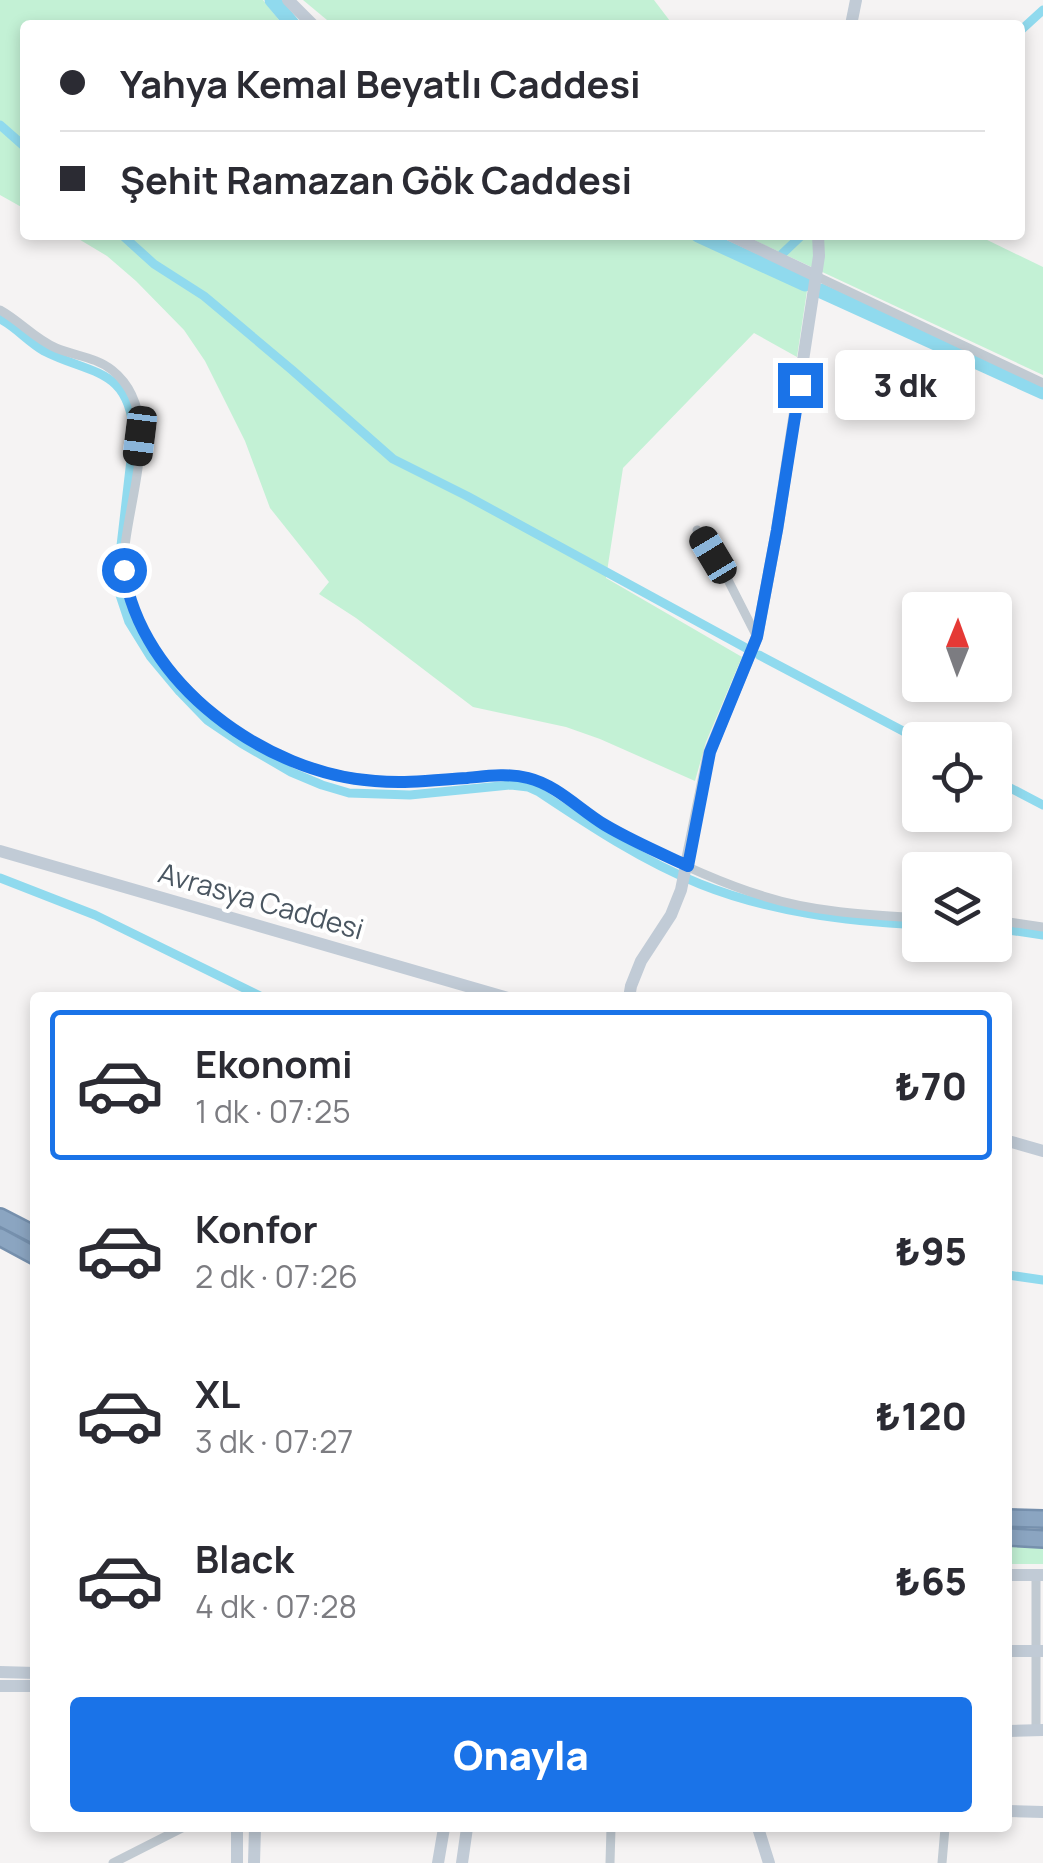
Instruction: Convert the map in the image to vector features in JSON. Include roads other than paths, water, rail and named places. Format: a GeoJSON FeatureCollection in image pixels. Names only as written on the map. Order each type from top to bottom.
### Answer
{"type":"FeatureCollection","features":[{"type":"Feature","properties":{"kind":"highway"},"geometry":{"type":"LineString","coordinates":[[0,1217],[30,1232]]}},
{"type":"Feature","properties":{"kind":"highway"},"geometry":{"type":"LineString","coordinates":[[0,1237],[30,1253]]}},
{"type":"Feature","properties":{"kind":"highway"},"geometry":{"type":"LineString","coordinates":[[1012,1518],[1043,1519]]}},
{"type":"Feature","properties":{"kind":"highway"},"geometry":{"type":"LineString","coordinates":[[1012,1537],[1043,1539]]}},
{"type":"Feature","properties":{"kind":"street"},"geometry":{"type":"LineString","coordinates":[[288,0],[308,20]]}},
{"type":"Feature","properties":{"kind":"street"},"geometry":{"type":"LineString","coordinates":[[740,240],[1043,382]]}},
{"type":"Feature","properties":{"kind":"street"},"geometry":{"type":"LineString","coordinates":[[631,992],[641,960],[671,915],[681,890],[710,752],[757,637],[777,530],[819,256],[818,240]]}},
{"type":"Feature","properties":{"kind":"street"},"geometry":{"type":"LineString","coordinates":[[0,310],[42,341],[112,370],[130,392],[136,404],[140,436],[126,545],[127,591],[147,638],[211,713],[265,749],[344,778],[389,782],[506,775],[532,778],[628,838],[726,883],[816,908],[902,916]]}},
{"type":"Feature","properties":{"kind":"street"},"geometry":{"type":"LineString","coordinates":[[698,530],[757,637]]}},
{"type":"Feature","properties":{"kind":"street","name":"Avrasya Caddesi"},"geometry":{"type":"LineString","coordinates":[[0,851],[487,992]]}},
{"type":"Feature","properties":{"kind":"street"},"geometry":{"type":"LineString","coordinates":[[1012,922],[1043,927]]}},
{"type":"Feature","properties":{"kind":"street"},"geometry":{"type":"LineString","coordinates":[[1012,1141],[1043,1151]]}},
{"type":"Feature","properties":{"kind":"street"},"geometry":{"type":"LineString","coordinates":[[1012,1575],[1040,1574],[1040,1730],[1012,1731]]}},
{"type":"Feature","properties":{"kind":"street"},"geometry":{"type":"LineString","coordinates":[[1012,1651],[1040,1651]]}},
{"type":"Feature","properties":{"kind":"street"},"geometry":{"type":"LineString","coordinates":[[0,1672],[30,1673]]}},
{"type":"Feature","properties":{"kind":"street"},"geometry":{"type":"LineString","coordinates":[[0,1686],[30,1686]]}},
{"type":"Feature","properties":{"kind":"street"},"geometry":{"type":"LineString","coordinates":[[1012,1811],[1043,1812]]}},
{"type":"Feature","properties":{"kind":"street"},"geometry":{"type":"LineString","coordinates":[[113,1863],[174,1832]]}},
{"type":"Feature","properties":{"kind":"street"},"geometry":{"type":"LineString","coordinates":[[236,1863],[237,1832]]}},
{"type":"Feature","properties":{"kind":"street"},"geometry":{"type":"LineString","coordinates":[[254,1863],[255,1832]]}},
{"type":"Feature","properties":{"kind":"street"},"geometry":{"type":"LineString","coordinates":[[438,1863],[443,1832]]}},
{"type":"Feature","properties":{"kind":"street"},"geometry":{"type":"LineString","coordinates":[[462,1863],[466,1832]]}},
{"type":"Feature","properties":{"kind":"street"},"geometry":{"type":"LineString","coordinates":[[610,1863],[611,1832]]}},
{"type":"Feature","properties":{"kind":"street"},"geometry":{"type":"LineString","coordinates":[[759,1832],[768,1863]]}},
{"type":"Feature","properties":{"kind":"street"},"geometry":{"type":"LineString","coordinates":[[942,1863],[945,1832]]}},
{"type":"Feature","properties":{"kind":"waterway"},"geometry":{"type":"LineString","coordinates":[[272,0],[289,20]]}},
{"type":"Feature","properties":{"kind":"waterway"},"geometry":{"type":"LineString","coordinates":[[1025,26],[1043,10]]}},
{"type":"Feature","properties":{"kind":"waterway"},"geometry":{"type":"LineString","coordinates":[[0,125],[20,143]]}},
{"type":"Feature","properties":{"kind":"waterway"},"geometry":{"type":"LineString","coordinates":[[128,240],[154,264],[204,296],[393,459],[746,648]]}},
{"type":"Feature","properties":{"kind":"waterway"},"geometry":{"type":"LineString","coordinates":[[709,240],[805,284]]}},
{"type":"Feature","properties":{"kind":"waterway"},"geometry":{"type":"LineString","coordinates":[[782,254],[797,240]]}},
{"type":"Feature","properties":{"kind":"waterway"},"geometry":{"type":"LineString","coordinates":[[821,291],[1043,392]]}},
{"type":"Feature","properties":{"kind":"waterway"},"geometry":{"type":"LineString","coordinates":[[0,319],[44,351],[105,376],[124,396],[134,434],[119,563],[120,595],[129,622],[150,656],[180,692],[207,720],[241,743],[291,772],[349,793],[410,795],[511,785],[528,787],[637,854],[727,894],[808,914],[902,924]]}},
{"type":"Feature","properties":{"kind":"waterway"},"geometry":{"type":"LineString","coordinates":[[759,655],[902,730]]}},
{"type":"Feature","properties":{"kind":"waterway"},"geometry":{"type":"LineString","coordinates":[[1012,789],[1043,805]]}},
{"type":"Feature","properties":{"kind":"waterway"},"geometry":{"type":"LineString","coordinates":[[0,878],[95,915],[252,992]]}},
{"type":"Feature","properties":{"kind":"waterway"},"geometry":{"type":"LineString","coordinates":[[1012,930],[1043,935]]}},
{"type":"Feature","properties":{"kind":"waterway"},"geometry":{"type":"LineString","coordinates":[[1012,1276],[1043,1280]]}}]}
